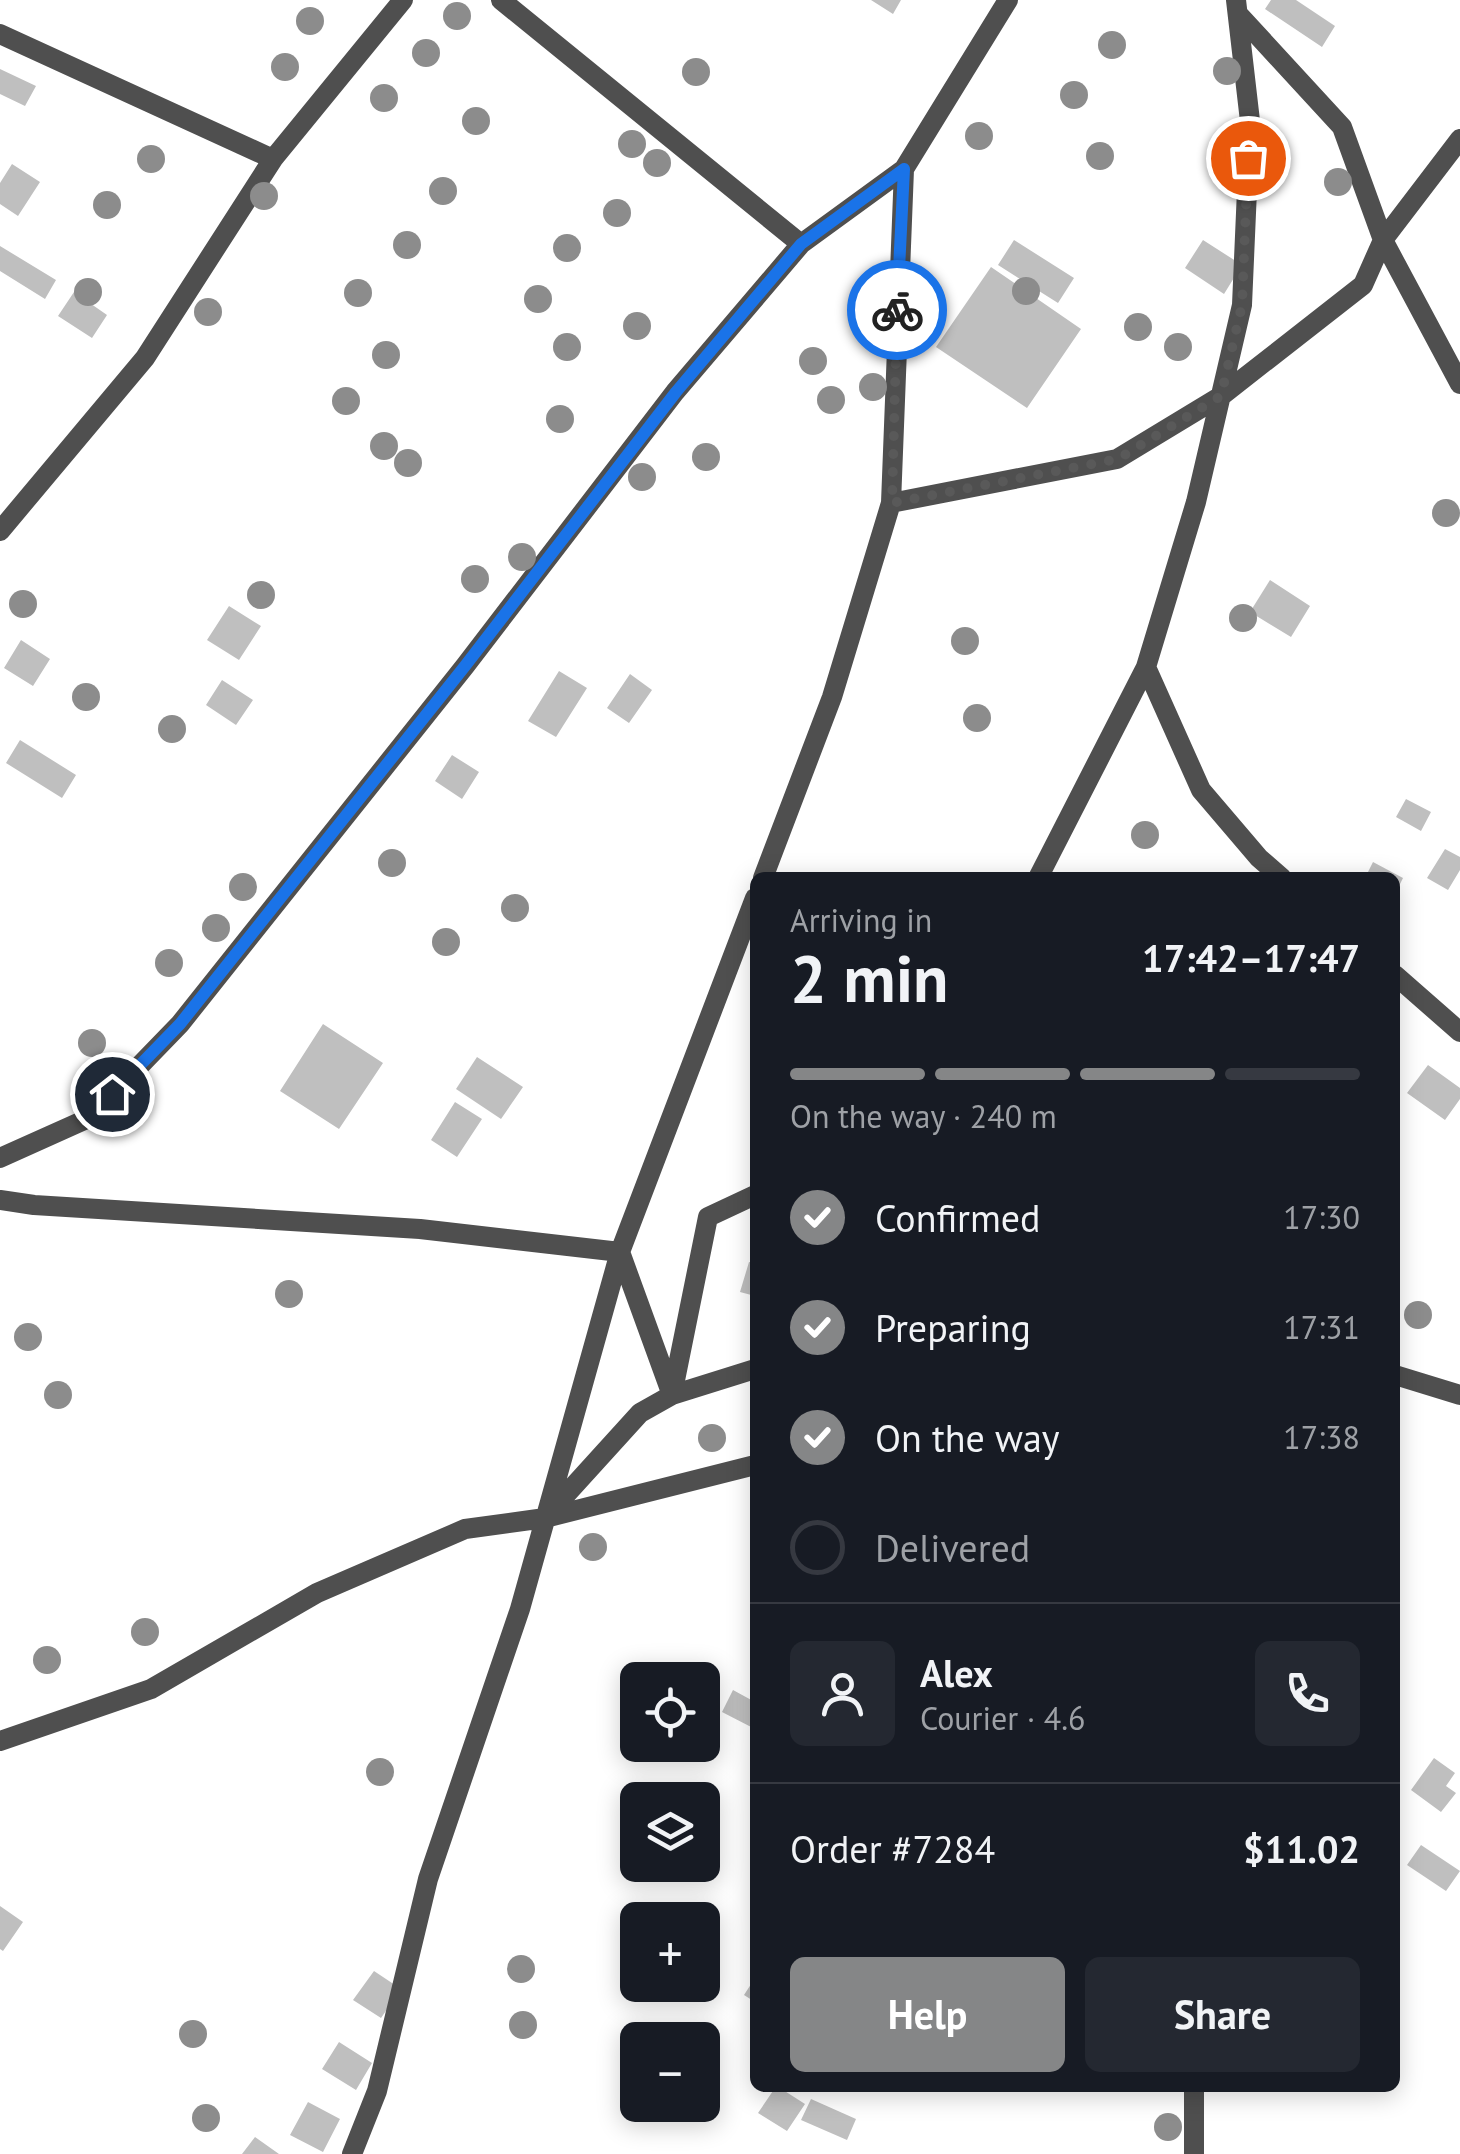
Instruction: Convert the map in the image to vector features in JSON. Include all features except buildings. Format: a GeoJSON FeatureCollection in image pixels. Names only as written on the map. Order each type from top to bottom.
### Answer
{"type":"FeatureCollection","features":[{"type":"Feature","properties":{"kind":"street"},"geometry":{"type":"LineString","coordinates":[[501,0],[801,244]]}},
{"type":"Feature","properties":{"kind":"street"},"geometry":{"type":"LineString","coordinates":[[0,1158],[89,1118],[180,1024],[465,666],[676,392],[801,244],[904,169],[1008,0]]}},
{"type":"Feature","properties":{"kind":"street"},"geometry":{"type":"LineString","coordinates":[[0,531],[144,358],[273,160],[393,3]]}},
{"type":"Feature","properties":{"kind":"street"},"geometry":{"type":"LineString","coordinates":[[1237,7],[1342,127],[1382,240],[1460,384]]}},
{"type":"Feature","properties":{"kind":"street"},"geometry":{"type":"LineString","coordinates":[[1041,872],[1146,667],[1196,502],[1242,305],[1250,121],[1237,7]]}},
{"type":"Feature","properties":{"kind":"street"},"geometry":{"type":"LineString","coordinates":[[0,34],[273,160]]}},
{"type":"Feature","properties":{"kind":"street"},"geometry":{"type":"LineString","coordinates":[[892,503],[1118,459],[1221,396],[1363,284],[1382,240],[1460,139]]}},
{"type":"Feature","properties":{"kind":"street"},"geometry":{"type":"LineString","coordinates":[[765,872],[832,697],[892,503],[904,169]]}},
{"type":"Feature","properties":{"kind":"street"},"geometry":{"type":"LineString","coordinates":[[1146,667],[1201,790],[1262,868]]}},
{"type":"Feature","properties":{"kind":"street"},"geometry":{"type":"LineString","coordinates":[[352,2154],[377,2091],[428,1880],[520,1609],[620,1252],[750,911]]}},
{"type":"Feature","properties":{"kind":"street"},"geometry":{"type":"LineString","coordinates":[[1400,979],[1460,1032]]}},
{"type":"Feature","properties":{"kind":"street"},"geometry":{"type":"LineString","coordinates":[[672,1394],[708,1217],[750,1197]]}},
{"type":"Feature","properties":{"kind":"street"},"geometry":{"type":"LineString","coordinates":[[0,1200],[420,1229],[620,1252]]}},
{"type":"Feature","properties":{"kind":"street"},"geometry":{"type":"LineString","coordinates":[[620,1252],[672,1394]]}},
{"type":"Feature","properties":{"kind":"street"},"geometry":{"type":"LineString","coordinates":[[545,1518],[640,1412],[672,1394],[750,1371]]}},
{"type":"Feature","properties":{"kind":"street"},"geometry":{"type":"LineString","coordinates":[[1400,1377],[1460,1395]]}},
{"type":"Feature","properties":{"kind":"street"},"geometry":{"type":"LineString","coordinates":[[0,1741],[151,1689],[317,1592],[465,1529],[545,1518],[750,1466]]}},
{"type":"Feature","properties":{"kind":"street"},"geometry":{"type":"LineString","coordinates":[[1194,2092],[1194,2154]]}},
{"type":"Feature","properties":{"kind":"way so far"},"geometry":{"type":"LineString","coordinates":[[897,310],[892,503],[1118,459],[1221,396],[1242,305],[1248,158]]}},
{"type":"Feature","properties":{"kind":"route"},"geometry":{"type":"LineString","coordinates":[[112,1094],[180,1024],[465,666],[676,392],[801,244],[904,169],[897,310]]}}]}
